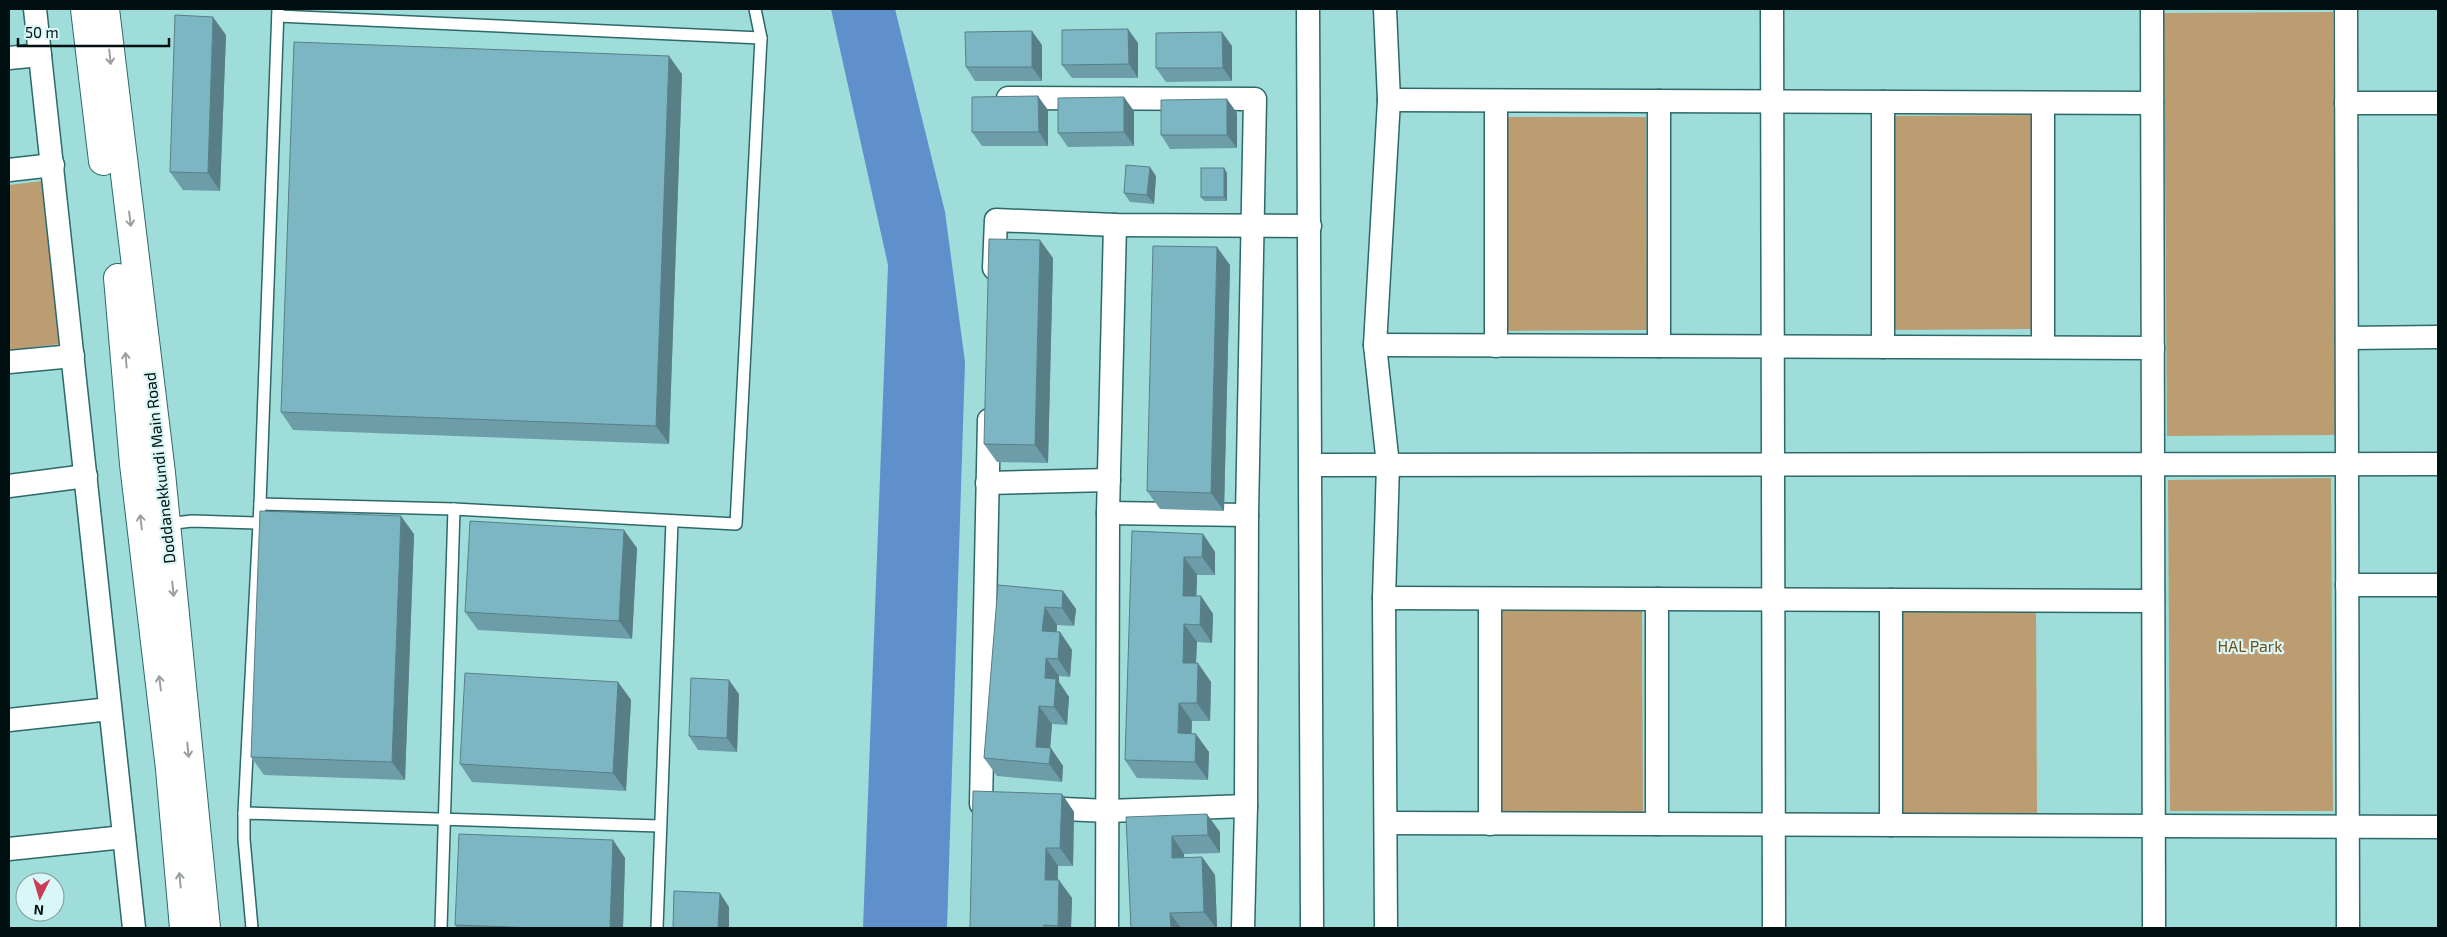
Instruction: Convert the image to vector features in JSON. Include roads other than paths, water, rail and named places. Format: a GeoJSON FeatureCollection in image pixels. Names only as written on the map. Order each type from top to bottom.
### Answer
{"type":"FeatureCollection","features":[{"type":"Feature","properties":{"kind":"street"},"geometry":{"type":"LineString","coordinates":[[35,9],[134,928]]}},
{"type":"Feature","properties":{"kind":"street","name":"Doddanekkundi Main Road"},"geometry":{"type":"LineString","coordinates":[[85,9],[122,306],[134,464],[170,769],[184,928]]}},
{"type":"Feature","properties":{"kind":"street","name":"Doddanekkundi Main Road"},"geometry":{"type":"LineString","coordinates":[[105,9],[166,524],[206,928]]}},
{"type":"Feature","properties":{"kind":"street"},"geometry":{"type":"LineString","coordinates":[[1308,9],[1312,928]]}},
{"type":"Feature","properties":{"kind":"street"},"geometry":{"type":"LineString","coordinates":[[1385,9],[1389,100],[1375,345],[1388,465],[1384,598],[1387,823],[1386,928]]}},
{"type":"Feature","properties":{"kind":"street"},"geometry":{"type":"LineString","coordinates":[[1772,9],[1774,928]]}},
{"type":"Feature","properties":{"kind":"street"},"geometry":{"type":"LineString","coordinates":[[2152,9],[2154,928]]}},
{"type":"Feature","properties":{"kind":"street"},"geometry":{"type":"LineString","coordinates":[[2346,9],[2348,928]]}},
{"type":"Feature","properties":{"kind":"street"},"geometry":{"type":"LineString","coordinates":[[9,58],[40,55]]}},
{"type":"Feature","properties":{"kind":"street"},"geometry":{"type":"LineString","coordinates":[[999,98],[1255,98],[1247,515],[1246,806],[1243,928]]}},
{"type":"Feature","properties":{"kind":"street"},"geometry":{"type":"LineString","coordinates":[[1389,100],[2152,103]]}},
{"type":"Feature","properties":{"kind":"street"},"geometry":{"type":"LineString","coordinates":[[1496,101],[1496,346]]}},
{"type":"Feature","properties":{"kind":"street"},"geometry":{"type":"LineString","coordinates":[[1659,346],[1660,101]]}},
{"type":"Feature","properties":{"kind":"street"},"geometry":{"type":"LineString","coordinates":[[1883,102],[1883,347]]}},
{"type":"Feature","properties":{"kind":"street"},"geometry":{"type":"LineString","coordinates":[[2043,103],[2043,347]]}},
{"type":"Feature","properties":{"kind":"street"},"geometry":{"type":"LineString","coordinates":[[2346,103],[2438,103]]}},
{"type":"Feature","properties":{"kind":"street"},"geometry":{"type":"LineString","coordinates":[[9,170],[52,165]]}},
{"type":"Feature","properties":{"kind":"street"},"geometry":{"type":"LineString","coordinates":[[994,288],[996,220],[1115,224],[1310,226]]}},
{"type":"Feature","properties":{"kind":"street"},"geometry":{"type":"LineString","coordinates":[[1107,928],[1108,513],[1115,224]]}},
{"type":"Feature","properties":{"kind":"street"},"geometry":{"type":"LineString","coordinates":[[2347,338],[2438,337]]}},
{"type":"Feature","properties":{"kind":"street"},"geometry":{"type":"LineString","coordinates":[[1375,345],[2153,348]]}},
{"type":"Feature","properties":{"kind":"street"},"geometry":{"type":"LineString","coordinates":[[9,362],[73,356]]}},
{"type":"Feature","properties":{"kind":"street"},"geometry":{"type":"LineString","coordinates":[[990,395],[981,814],[1246,806]]}},
{"type":"Feature","properties":{"kind":"street"},"geometry":{"type":"LineString","coordinates":[[1311,465],[2438,464]]}},
{"type":"Feature","properties":{"kind":"street"},"geometry":{"type":"LineString","coordinates":[[9,486],[86,476]]}},
{"type":"Feature","properties":{"kind":"street"},"geometry":{"type":"LineString","coordinates":[[987,483],[1110,480]]}},
{"type":"Feature","properties":{"kind":"street"},"geometry":{"type":"LineString","coordinates":[[1108,513],[1247,515]]}},
{"type":"Feature","properties":{"kind":"street"},"geometry":{"type":"LineString","coordinates":[[2347,585],[2438,585]]}},
{"type":"Feature","properties":{"kind":"street"},"geometry":{"type":"LineString","coordinates":[[1384,598],[2153,601]]}},
{"type":"Feature","properties":{"kind":"street"},"geometry":{"type":"LineString","coordinates":[[1490,599],[1490,824]]}},
{"type":"Feature","properties":{"kind":"street"},"geometry":{"type":"LineString","coordinates":[[1657,600],[1657,824]]}},
{"type":"Feature","properties":{"kind":"street"},"geometry":{"type":"LineString","coordinates":[[1891,600],[1891,825]]}},
{"type":"Feature","properties":{"kind":"street"},"geometry":{"type":"LineString","coordinates":[[9,720],[110,709]]}},
{"type":"Feature","properties":{"kind":"street"},"geometry":{"type":"LineString","coordinates":[[1387,823],[2438,826]]}},
{"type":"Feature","properties":{"kind":"street"},"geometry":{"type":"LineString","coordinates":[[9,849],[124,837]]}},
{"type":"Feature","properties":{"kind":"lane"},"geometry":{"type":"LineString","coordinates":[[260,504],[454,509],[736,524],[761,38],[755,9]]}},
{"type":"Feature","properties":{"kind":"lane"},"geometry":{"type":"LineString","coordinates":[[252,928],[244,839],[244,814],[260,504],[278,13],[761,38]]}},
{"type":"Feature","properties":{"kind":"lane"},"geometry":{"type":"LineString","coordinates":[[441,928],[454,509]]}},
{"type":"Feature","properties":{"kind":"lane"},"geometry":{"type":"LineString","coordinates":[[166,524],[192,521],[259,522]]}},
{"type":"Feature","properties":{"kind":"lane"},"geometry":{"type":"LineString","coordinates":[[657,928],[672,521]]}},
{"type":"Feature","properties":{"kind":"lane"},"geometry":{"type":"LineString","coordinates":[[244,814],[660,826]]}},
{"type":"Feature","properties":{"kind":"water"},"geometry":{"type":"Polygon","coordinates":[[[831,9],[895,9],[945,212],[965,362],[947,928],[863,928],[888,265],[831,9]]]}},
{"type":"Feature","properties":{"kind":"park label","name":"HAL Park"},"geometry":{"type":"Point","coordinates":[2250,645]}}]}
